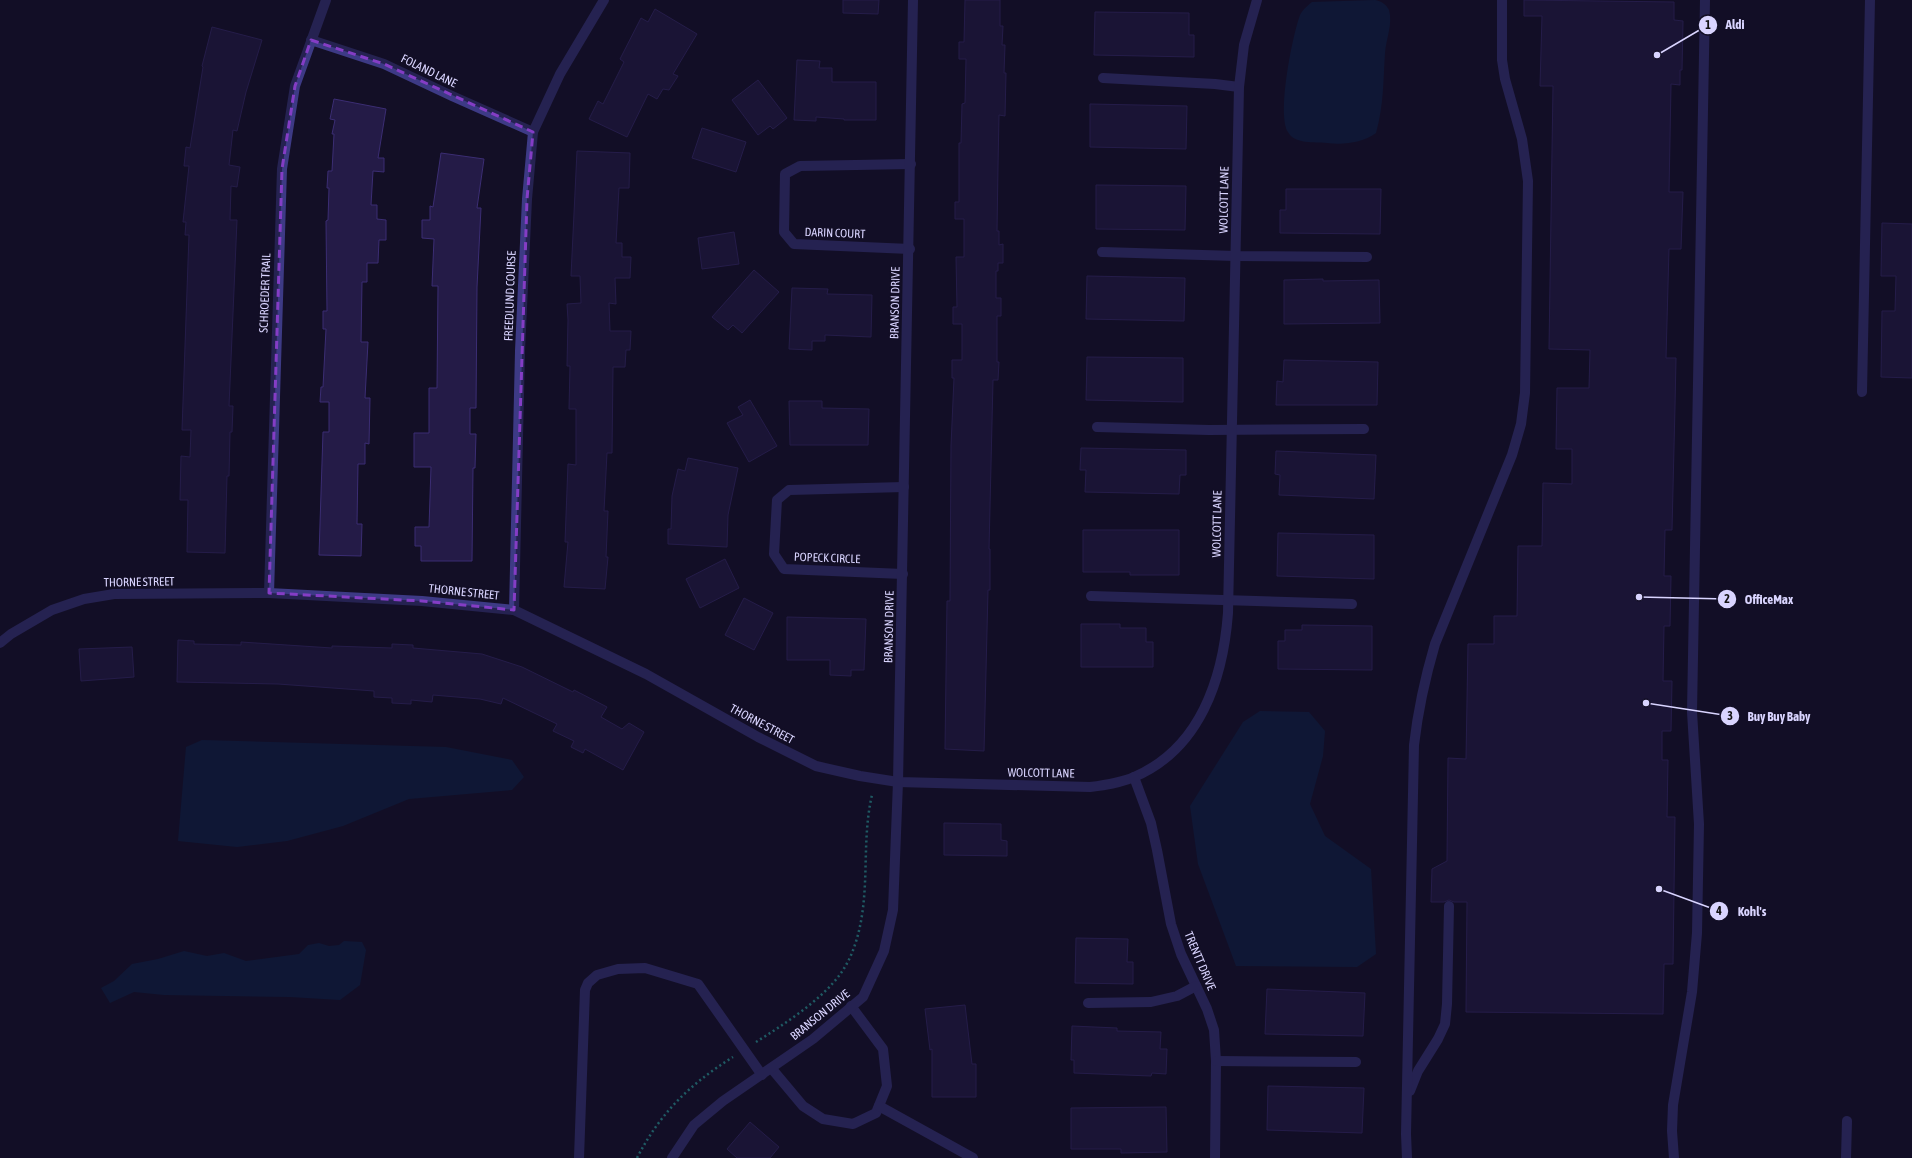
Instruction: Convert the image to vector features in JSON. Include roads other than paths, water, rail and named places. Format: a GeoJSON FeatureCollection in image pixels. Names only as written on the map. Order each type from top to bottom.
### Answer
{"type":"FeatureCollection","features":[{"type":"Feature","properties":{"kind":"street","name":"SCHROEDER TRAIL"},"geometry":{"type":"LineString","coordinates":[[269,593],[282,169],[295,86],[326,0]]}},
{"type":"Feature","properties":{"kind":"street","name":"FREEDLUND COURSE"},"geometry":{"type":"LineString","coordinates":[[514,610],[522,313],[527,199],[533,132],[560,74],[604,0]]}},
{"type":"Feature","properties":{"kind":"street","name":"BRANSON DRIVE"},"geometry":{"type":"LineString","coordinates":[[672,1158],[694,1125],[723,1101],[772,1069],[813,1039],[863,997],[884,951],[893,910],[903,574],[910,249],[913,0]]}},
{"type":"Feature","properties":{"kind":"street","name":"WOLCOTT LANE"},"geometry":{"type":"LineString","coordinates":[[898,782],[1090,787],[1112,784],[1134,777],[1154,767],[1173,752],[1189,734],[1204,712],[1214,690],[1221,666],[1226,640],[1239,87],[1244,45],[1257,0]]}},
{"type":"Feature","properties":{"kind":"street"},"geometry":{"type":"LineString","coordinates":[[1407,1158],[1406,1107],[1414,745],[1418,710],[1435,644],[1515,448],[1521,424],[1525,393],[1527,174],[1522,139],[1505,79],[1502,60],[1502,0]]}},
{"type":"Feature","properties":{"kind":"street"},"geometry":{"type":"LineString","coordinates":[[1674,1158],[1672,1131],[1673,1105],[1692,992],[1697,904],[1699,824],[1692,712],[1705,0]]}},
{"type":"Feature","properties":{"kind":"street"},"geometry":{"type":"LineString","coordinates":[[1862,392],[1870,0]]}},
{"type":"Feature","properties":{"kind":"street","name":"FOLAND LANE"},"geometry":{"type":"LineString","coordinates":[[312,40],[384,64],[533,132]]}},
{"type":"Feature","properties":{"kind":"street"},"geometry":{"type":"LineString","coordinates":[[1103,78],[1215,84],[1239,87]]}},
{"type":"Feature","properties":{"kind":"street","name":"DARIN COURT"},"geometry":{"type":"LineString","coordinates":[[910,249],[794,244],[784,232],[785,174],[800,166],[911,164]]}},
{"type":"Feature","properties":{"kind":"street"},"geometry":{"type":"LineString","coordinates":[[1102,252],[1236,256],[1367,257]]}},
{"type":"Feature","properties":{"kind":"street"},"geometry":{"type":"LineString","coordinates":[[1097,427],[1364,429]]}},
{"type":"Feature","properties":{"kind":"street","name":"POPECK CIRCLE"},"geometry":{"type":"LineString","coordinates":[[903,574],[784,569],[774,554],[777,500],[789,490],[904,486]]}},
{"type":"Feature","properties":{"kind":"street","name":"THORNE STREET"},"geometry":{"type":"LineString","coordinates":[[0,643],[11,634],[52,610],[84,598],[114,594],[269,593],[422,601],[514,610],[646,674],[758,738],[816,766],[860,776],[898,782]]}},
{"type":"Feature","properties":{"kind":"street"},"geometry":{"type":"LineString","coordinates":[[1091,596],[1352,604]]}},
{"type":"Feature","properties":{"kind":"street","name":"TRENTT DRIVE"},"geometry":{"type":"LineString","coordinates":[[1134,777],[1154,836],[1171,924],[1181,954],[1208,1009],[1214,1030],[1216,1061],[1215,1158]]}},
{"type":"Feature","properties":{"kind":"street"},"geometry":{"type":"LineString","coordinates":[[1406,1107],[1410,1088],[1445,1024],[1447,1004],[1449,906]]}},
{"type":"Feature","properties":{"kind":"street"},"geometry":{"type":"LineString","coordinates":[[579,1158],[585,990],[588,983],[597,974],[618,969],[646,968],[698,984],[762,1075]]}},
{"type":"Feature","properties":{"kind":"street"},"geometry":{"type":"LineString","coordinates":[[1088,1003],[1152,1002],[1176,996],[1196,986]]}},
{"type":"Feature","properties":{"kind":"street"},"geometry":{"type":"LineString","coordinates":[[772,1069],[803,1106],[823,1119],[853,1124],[876,1113],[887,1086],[882,1049],[851,1006]]}},
{"type":"Feature","properties":{"kind":"street"},"geometry":{"type":"LineString","coordinates":[[1216,1061],[1356,1062]]}},
{"type":"Feature","properties":{"kind":"street"},"geometry":{"type":"LineString","coordinates":[[879,1106],[973,1158]]}},
{"type":"Feature","properties":{"kind":"street"},"geometry":{"type":"LineString","coordinates":[[1846,1158],[1847,1121]]}},
{"type":"Feature","properties":{"kind":"water"},"geometry":{"type":"Polygon","coordinates":[[[1375,0],[1383,3],[1388,8],[1390,15],[1390,26],[1385,53],[1382,103],[1376,133],[1359,141],[1333,144],[1295,139],[1288,132],[1285,123],[1284,110],[1287,76],[1296,28],[1301,13],[1312,2],[1375,0]]]}},
{"type":"Feature","properties":{"kind":"water"},"geometry":{"type":"Polygon","coordinates":[[[1260,711],[1309,712],[1325,731],[1323,756],[1310,804],[1325,836],[1371,869],[1376,954],[1357,967],[1236,966],[1198,864],[1190,806],[1243,722],[1260,711]]]}},
{"type":"Feature","properties":{"kind":"water"},"geometry":{"type":"Polygon","coordinates":[[[202,740],[446,747],[512,760],[524,777],[512,790],[409,799],[343,826],[287,841],[237,847],[178,841],[186,747],[202,740]]]}},
{"type":"Feature","properties":{"kind":"water"},"geometry":{"type":"Polygon","coordinates":[[[344,941],[362,942],[366,950],[360,985],[340,1000],[290,997],[164,995],[134,992],[110,1003],[101,988],[114,981],[132,964],[158,959],[184,951],[207,956],[224,953],[246,961],[299,954],[308,945],[319,943],[329,946],[339,945],[344,941]]]}},
{"type":"Feature","properties":{"kind":"place","name":"Aldi"},"geometry":{"type":"Point","coordinates":[1657,55]}},
{"type":"Feature","properties":{"kind":"place","name":"OfficeMax"},"geometry":{"type":"Point","coordinates":[1639,597]}},
{"type":"Feature","properties":{"kind":"place","name":"Buy Buy Baby"},"geometry":{"type":"Point","coordinates":[1646,703]}},
{"type":"Feature","properties":{"kind":"place","name":"Kohl's"},"geometry":{"type":"Point","coordinates":[1659,889]}}]}
